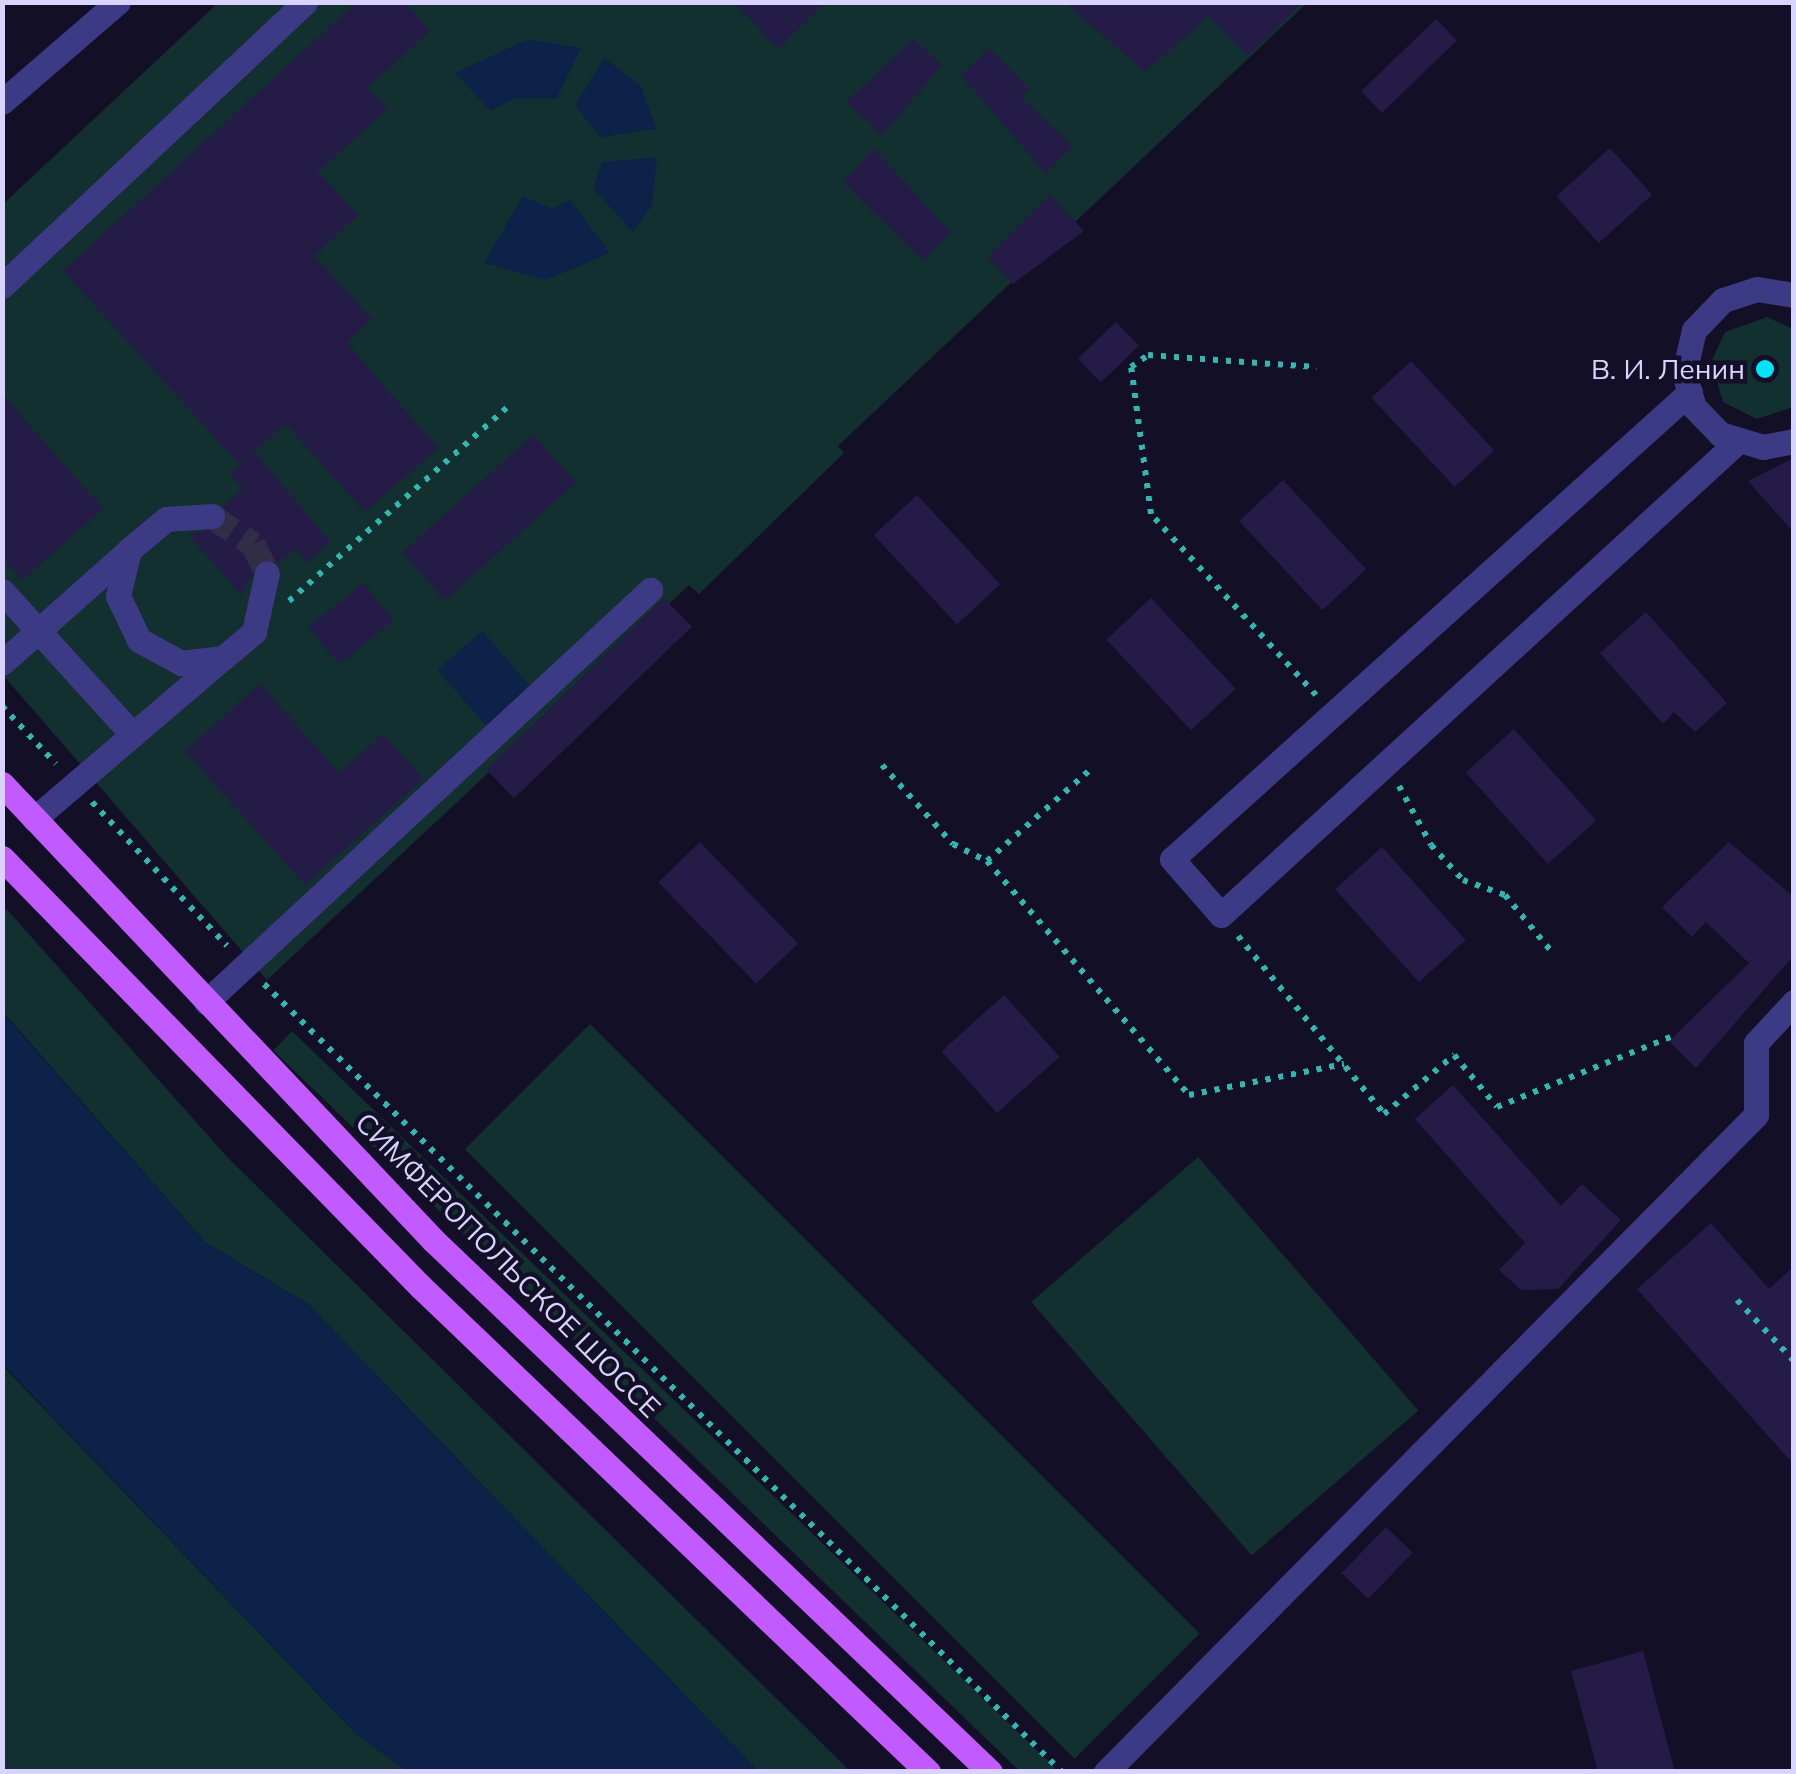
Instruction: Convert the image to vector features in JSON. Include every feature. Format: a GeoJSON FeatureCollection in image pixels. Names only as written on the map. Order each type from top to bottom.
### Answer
{"type":"FeatureCollection","features":[{"type":"Feature","properties":{"kind":"main road","name":"СИМФЕРОПОЛЬСКОЕ ШОССЕ"},"geometry":{"type":"LineString","coordinates":[[2,784],[433,1240],[990,1772]]}},
{"type":"Feature","properties":{"kind":"main road"},"geometry":{"type":"LineString","coordinates":[[2,858],[407,1274],[928,1772]]}},
{"type":"Feature","properties":{"kind":"lane"},"geometry":{"type":"LineString","coordinates":[[2,102],[118,2]]}},
{"type":"Feature","properties":{"kind":"lane"},"geometry":{"type":"LineString","coordinates":[[2,286],[305,2]]}},
{"type":"Feature","properties":{"kind":"lane"},"geometry":{"type":"LineString","coordinates":[[1736,442],[1690,392],[1688,346],[1712,309],[1757,289],[1794,295]]}},
{"type":"Feature","properties":{"kind":"lane"},"geometry":{"type":"LineString","coordinates":[[1690,392],[1172,859],[1221,915],[1736,442],[1794,442]]}},
{"type":"Feature","properties":{"kind":"lane"},"geometry":{"type":"LineString","coordinates":[[2,662],[166,519],[212,516]]}},
{"type":"Feature","properties":{"kind":"lane"},"geometry":{"type":"LineString","coordinates":[[129,550],[118,596],[138,640],[182,663],[222,658]]}},
{"type":"Feature","properties":{"kind":"lane"},"geometry":{"type":"LineString","coordinates":[[34,819],[254,632],[268,573]]}},
{"type":"Feature","properties":{"kind":"lane"},"geometry":{"type":"LineString","coordinates":[[206,1002],[650,590]]}},
{"type":"Feature","properties":{"kind":"lane"},"geometry":{"type":"LineString","coordinates":[[2,591],[132,734]]}},
{"type":"Feature","properties":{"kind":"lane"},"geometry":{"type":"LineString","coordinates":[[1106,1772],[1756,1114],[1756,1043],[1794,1002]]}},
{"type":"Feature","properties":{"kind":"path"},"geometry":{"type":"LineString","coordinates":[[1317,366],[1148,355],[1131,367],[1151,514],[1332,714]]}},
{"type":"Feature","properties":{"kind":"path"},"geometry":{"type":"LineString","coordinates":[[254,632],[512,403]]}},
{"type":"Feature","properties":{"kind":"path"},"geometry":{"type":"LineString","coordinates":[[2,706],[246,966],[1062,1772]]}},
{"type":"Feature","properties":{"kind":"path"},"geometry":{"type":"LineString","coordinates":[[882,764],[953,844],[987,861],[1189,1095],[1344,1064]]}},
{"type":"Feature","properties":{"kind":"path"},"geometry":{"type":"LineString","coordinates":[[987,861],[1092,768]]}},
{"type":"Feature","properties":{"kind":"path"},"geometry":{"type":"LineString","coordinates":[[1382,768],[1463,880],[1506,895],[1552,951]]}},
{"type":"Feature","properties":{"kind":"path"},"geometry":{"type":"LineString","coordinates":[[1221,915],[1384,1114],[1454,1055],[1497,1107],[1670,1037]]}},
{"type":"Feature","properties":{"kind":"path"},"geometry":{"type":"LineString","coordinates":[[1737,1300],[1794,1361]]}},
{"type":"Feature","properties":{"kind":"green space"},"geometry":{"type":"Polygon","coordinates":[[[218,3],[1307,3],[838,446],[844,453],[699,594],[689,585],[267,980],[3,675],[2,205],[218,3]]]}},
{"type":"Feature","properties":{"kind":"green space"},"geometry":{"type":"Polygon","coordinates":[[[1767,317],[1793,329],[1793,407],[1757,419],[1723,402],[1711,362],[1725,332],[1767,317]]]}},
{"type":"Feature","properties":{"kind":"green space"},"geometry":{"type":"Polygon","coordinates":[[[2,904],[228,1158],[850,1771],[758,1771],[308,1304],[205,1242],[3,1012],[2,904]]]}},
{"type":"Feature","properties":{"kind":"green space"},"geometry":{"type":"Polygon","coordinates":[[[590,1024],[1200,1634],[1074,1759],[465,1149],[590,1024]]]}},
{"type":"Feature","properties":{"kind":"green space"},"geometry":{"type":"Polygon","coordinates":[[[292,1031],[1055,1768],[1051,1772],[1020,1772],[273,1050],[292,1031]]]}},
{"type":"Feature","properties":{"kind":"green space"},"geometry":{"type":"Polygon","coordinates":[[[1198,1157],[1418,1411],[1252,1556],[1031,1302],[1198,1157]]]}},
{"type":"Feature","properties":{"kind":"green space"},"geometry":{"type":"Polygon","coordinates":[[[2,1365],[358,1736],[408,1771],[3,1771],[2,1365]]]}},
{"type":"Feature","properties":{"kind":"water"},"geometry":{"type":"Polygon","coordinates":[[[528,39],[581,48],[556,99],[514,99],[491,111],[455,73],[528,39]]]}},
{"type":"Feature","properties":{"kind":"water"},"geometry":{"type":"Polygon","coordinates":[[[604,58],[641,86],[656,129],[601,137],[575,106],[604,58]]]}},
{"type":"Feature","properties":{"kind":"water"},"geometry":{"type":"Polygon","coordinates":[[[657,157],[652,206],[633,232],[593,188],[602,162],[657,157]]]}},
{"type":"Feature","properties":{"kind":"water"},"geometry":{"type":"Polygon","coordinates":[[[523,196],[552,209],[570,200],[610,253],[546,280],[484,263],[523,196]]]}},
{"type":"Feature","properties":{"kind":"water"},"geometry":{"type":"Polygon","coordinates":[[[482,631],[533,689],[488,728],[437,670],[482,631]]]}},
{"type":"Feature","properties":{"kind":"water"},"geometry":{"type":"Polygon","coordinates":[[[2,1012],[205,1242],[308,1304],[758,1771],[408,1771],[358,1736],[3,1365],[2,1012]]]}},
{"type":"Feature","properties":{"kind":"building"},"geometry":{"type":"Polygon","coordinates":[[[357,2],[404,2],[430,31],[367,88],[387,109],[318,172],[358,215],[314,256],[372,319],[346,342],[438,448],[365,512],[286,424],[239,464],[63,271],[357,2]]]}},
{"type":"Feature","properties":{"kind":"building"},"geometry":{"type":"Polygon","coordinates":[[[734,2],[826,2],[778,48],[734,2]]]}},
{"type":"Feature","properties":{"kind":"building"},"geometry":{"type":"Polygon","coordinates":[[[1064,2],[1303,2],[1248,56],[1209,16],[1145,72],[1064,2]]]}},
{"type":"Feature","properties":{"kind":"building"},"geometry":{"type":"Polygon","coordinates":[[[1436,19],[1457,41],[1382,113],[1361,91],[1436,19]]]}},
{"type":"Feature","properties":{"kind":"building"},"geometry":{"type":"Polygon","coordinates":[[[913,39],[942,65],[882,135],[847,102],[913,39]]]}},
{"type":"Feature","properties":{"kind":"building"},"geometry":{"type":"Polygon","coordinates":[[[990,48],[1029,89],[1021,97],[1072,146],[1046,174],[961,75],[990,48]]]}},
{"type":"Feature","properties":{"kind":"building"},"geometry":{"type":"Polygon","coordinates":[[[1610,148],[1652,195],[1599,243],[1556,196],[1610,148]]]}},
{"type":"Feature","properties":{"kind":"building"},"geometry":{"type":"Polygon","coordinates":[[[874,149],[951,233],[923,260],[843,182],[874,149]]]}},
{"type":"Feature","properties":{"kind":"building"},"geometry":{"type":"Polygon","coordinates":[[[1050,195],[1084,231],[1013,284],[988,257],[1050,195]]]}},
{"type":"Feature","properties":{"kind":"building"},"geometry":{"type":"Polygon","coordinates":[[[1116,322],[1139,346],[1101,383],[1078,359],[1116,322]]]}},
{"type":"Feature","properties":{"kind":"building"},"geometry":{"type":"Polygon","coordinates":[[[1411,361],[1494,450],[1455,487],[1372,398],[1411,361]]]}},
{"type":"Feature","properties":{"kind":"building"},"geometry":{"type":"Polygon","coordinates":[[[2,394],[103,509],[22,580],[2,558],[2,394]]]}},
{"type":"Feature","properties":{"kind":"building"},"geometry":{"type":"Polygon","coordinates":[[[533,435],[576,483],[445,600],[402,553],[533,435]]]}},
{"type":"Feature","properties":{"kind":"building"},"geometry":{"type":"Polygon","coordinates":[[[255,452],[330,542],[307,562],[295,549],[279,563],[261,558],[241,595],[189,535],[226,524],[224,505],[243,489],[230,474],[255,452]]]}},
{"type":"Feature","properties":{"kind":"building"},"geometry":{"type":"Polygon","coordinates":[[[1794,458],[1794,533],[1748,481],[1794,458]]]}},
{"type":"Feature","properties":{"kind":"building"},"geometry":{"type":"Polygon","coordinates":[[[1283,480],[1366,569],[1322,610],[1239,521],[1283,480]]]}},
{"type":"Feature","properties":{"kind":"building"},"geometry":{"type":"Polygon","coordinates":[[[917,495],[1000,584],[957,624],[874,535],[917,495]]]}},
{"type":"Feature","properties":{"kind":"building"},"geometry":{"type":"Polygon","coordinates":[[[363,583],[393,620],[339,664],[309,627],[363,583]]]}},
{"type":"Feature","properties":{"kind":"building"},"geometry":{"type":"Polygon","coordinates":[[[664,598],[692,627],[514,798],[486,770],[664,598]]]}},
{"type":"Feature","properties":{"kind":"building"},"geometry":{"type":"Polygon","coordinates":[[[1151,598],[1236,689],[1191,730],[1106,640],[1151,598]]]}},
{"type":"Feature","properties":{"kind":"building"},"geometry":{"type":"Polygon","coordinates":[[[1646,612],[1727,703],[1695,732],[1674,712],[1663,724],[1600,653],[1646,612]]]}},
{"type":"Feature","properties":{"kind":"building"},"geometry":{"type":"Polygon","coordinates":[[[260,684],[339,773],[383,734],[423,779],[305,885],[185,751],[260,684]]]}},
{"type":"Feature","properties":{"kind":"building"},"geometry":{"type":"Polygon","coordinates":[[[1514,729],[1596,820],[1548,864],[1466,772],[1514,729]]]}},
{"type":"Feature","properties":{"kind":"building"},"geometry":{"type":"Polygon","coordinates":[[[700,842],[798,943],[756,984],[658,882],[700,842]]]}},
{"type":"Feature","properties":{"kind":"building"},"geometry":{"type":"Polygon","coordinates":[[[1729,842],[1794,897],[1794,955],[1696,1068],[1669,1041],[1749,963],[1706,922],[1692,937],[1662,907],[1729,842]]]}},
{"type":"Feature","properties":{"kind":"building"},"geometry":{"type":"Polygon","coordinates":[[[1382,847],[1466,940],[1419,982],[1335,889],[1382,847]]]}},
{"type":"Feature","properties":{"kind":"building"},"geometry":{"type":"Polygon","coordinates":[[[1004,995],[1060,1057],[997,1113],[942,1051],[1004,995]]]}},
{"type":"Feature","properties":{"kind":"building"},"geometry":{"type":"Polygon","coordinates":[[[1453,1085],[1561,1206],[1582,1184],[1621,1220],[1558,1289],[1521,1290],[1499,1270],[1525,1243],[1415,1119],[1453,1085]]]}},
{"type":"Feature","properties":{"kind":"building"},"geometry":{"type":"Polygon","coordinates":[[[1711,1223],[1769,1289],[1794,1266],[1794,1465],[1637,1289],[1711,1223]]]}},
{"type":"Feature","properties":{"kind":"building"},"geometry":{"type":"Polygon","coordinates":[[[1386,1527],[1413,1553],[1368,1599],[1342,1573],[1386,1527]]]}},
{"type":"Feature","properties":{"kind":"building"},"geometry":{"type":"Polygon","coordinates":[[[1643,1651],[1675,1772],[1598,1772],[1571,1671],[1643,1651]]]}},
{"type":"Feature","properties":{"kind":"tunnel"},"geometry":{"type":"LineString","coordinates":[[212,516],[253,544],[267,573]]}},
{"type":"Feature","properties":{"kind":"place","name":"В. И. Ленин"},"geometry":{"type":"Point","coordinates":[1765,369]}}]}
